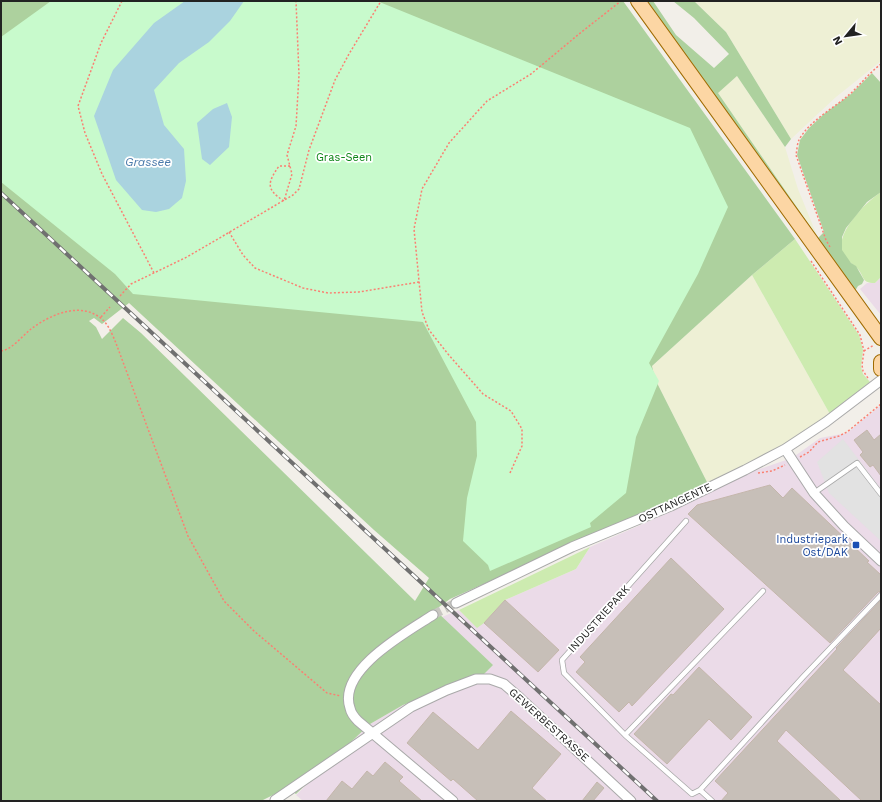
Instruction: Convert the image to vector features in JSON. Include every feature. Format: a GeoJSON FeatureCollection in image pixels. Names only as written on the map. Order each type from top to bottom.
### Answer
{"type":"FeatureCollection","features":[{"type":"Feature","properties":{"kind":"main road"},"geometry":{"type":"LineString","coordinates":[[638,1],[881,338]]}},
{"type":"Feature","properties":{"kind":"main road"},"geometry":{"type":"LineString","coordinates":[[881,362],[881,369]]}},
{"type":"Feature","properties":{"kind":"street","name":"OSTTANGENTE"},"geometry":{"type":"LineString","coordinates":[[456,603],[572,547],[671,506],[785,449],[826,422],[878,383]]}},
{"type":"Feature","properties":{"kind":"street"},"geometry":{"type":"LineString","coordinates":[[785,449],[814,493],[844,526],[881,561]]}},
{"type":"Feature","properties":{"kind":"street"},"geometry":{"type":"LineString","coordinates":[[433,615],[393,641],[361,668],[354,677],[348,698],[349,707],[358,721],[453,801]]}},
{"type":"Feature","properties":{"kind":"street","name":"GEWERBESTRASSE"},"geometry":{"type":"LineString","coordinates":[[275,800],[411,707],[447,690],[476,679],[490,679],[504,684],[631,801]]}},
{"type":"Feature","properties":{"kind":"lane"},"geometry":{"type":"LineString","coordinates":[[814,493],[857,463],[881,494]]}},
{"type":"Feature","properties":{"kind":"lane","name":"INDUSTRIEPARK"},"geometry":{"type":"LineString","coordinates":[[686,520],[562,660],[564,673],[625,735],[692,794],[700,790]]}},
{"type":"Feature","properties":{"kind":"lane"},"geometry":{"type":"LineString","coordinates":[[625,735],[763,591]]}},
{"type":"Feature","properties":{"kind":"lane"},"geometry":{"type":"LineString","coordinates":[[712,801],[700,790],[803,677],[881,595]]}},
{"type":"Feature","properties":{"kind":"path"},"geometry":{"type":"LineString","coordinates":[[122,1],[101,43],[78,106],[85,133],[102,174],[154,273]]}},
{"type":"Feature","properties":{"kind":"path"},"geometry":{"type":"LineString","coordinates":[[284,201],[292,174],[287,155],[296,126],[299,75],[296,1]]}},
{"type":"Feature","properties":{"kind":"path"},"geometry":{"type":"LineString","coordinates":[[120,296],[131,284],[187,257],[284,201],[299,190],[309,150],[335,80],[381,1]]}},
{"type":"Feature","properties":{"kind":"path"},"geometry":{"type":"LineString","coordinates":[[510,473],[522,446],[522,429],[511,411],[484,394],[448,354],[429,330],[422,312],[414,229],[422,189],[449,143],[487,101],[531,74],[621,1]]}},
{"type":"Feature","properties":{"kind":"path"},"geometry":{"type":"LineString","coordinates":[[831,249],[826,240],[796,155],[799,140],[809,127],[850,94],[871,71],[881,64]]}},
{"type":"Feature","properties":{"kind":"path"},"geometry":{"type":"LineString","coordinates":[[284,201],[275,195],[271,189],[271,178],[279,166],[290,166]]}},
{"type":"Feature","properties":{"kind":"path"},"geometry":{"type":"LineString","coordinates":[[229,232],[243,254],[255,268],[303,288],[328,293],[359,292],[419,282]]}},
{"type":"Feature","properties":{"kind":"path"},"geometry":{"type":"LineString","coordinates":[[810,260],[860,335],[864,350],[862,365],[863,371],[878,383]]}},
{"type":"Feature","properties":{"kind":"path"},"geometry":{"type":"LineString","coordinates":[[100,318],[110,307]]}},
{"type":"Feature","properties":{"kind":"path"},"geometry":{"type":"LineString","coordinates":[[1,351],[6,350],[38,325],[62,312],[77,310],[91,312],[106,323],[118,346],[188,536],[224,600],[254,631],[326,693],[348,698]]}},
{"type":"Feature","properties":{"kind":"shaded area"},"geometry":{"type":"Polygon","coordinates":[[[881,277],[881,315],[860,289],[867,283],[875,283],[881,277]]]}},
{"type":"Feature","properties":{"kind":"shaded area"},"geometry":{"type":"Polygon","coordinates":[[[881,405],[881,801],[303,801],[296,795],[370,724],[403,705],[484,674],[492,665],[442,617],[459,610],[477,627],[505,600],[576,569],[590,547],[675,510],[751,472],[792,458],[820,438],[847,433],[881,405]]]}},
{"type":"Feature","properties":{"kind":"shaded area"},"geometry":{"type":"Polygon","coordinates":[[[843,439],[881,489],[881,541],[829,493],[817,462],[843,439]]]}},
{"type":"Feature","properties":{"kind":"green space"},"geometry":{"type":"Polygon","coordinates":[[[1,1],[623,1],[795,239],[752,275],[652,366],[655,379],[708,484],[450,599],[435,610],[493,665],[484,674],[403,705],[370,724],[296,794],[287,788],[261,801],[1,801],[1,1]],[[129,303],[102,324],[94,318],[89,321],[96,327],[102,339],[123,318],[141,333],[415,601],[429,578],[374,530],[129,303]]]}},
{"type":"Feature","properties":{"kind":"green space","name":"Gras-Seen"},"geometry":{"type":"Polygon","coordinates":[[[51,1],[377,1],[690,128],[728,207],[698,274],[649,363],[659,381],[636,437],[626,493],[590,523],[591,527],[490,571],[488,565],[463,541],[467,498],[477,456],[476,422],[423,322],[133,294],[115,274],[1,182],[1,37],[51,1]]]}},
{"type":"Feature","properties":{"kind":"green space"},"geometry":{"type":"Polygon","coordinates":[[[638,1],[653,1],[676,35],[714,68],[729,54],[694,18],[673,1],[694,1],[726,32],[791,139],[785,147],[737,76],[718,93],[818,238],[824,232],[797,155],[800,140],[809,128],[824,114],[851,94],[872,73],[881,83],[881,192],[867,202],[846,228],[842,237],[842,250],[851,263],[856,266],[864,280],[852,296],[638,1]]]}},
{"type":"Feature","properties":{"kind":"green space"},"geometry":{"type":"Polygon","coordinates":[[[694,1],[881,1],[881,61],[836,97],[791,139],[726,32],[694,1]]]}},
{"type":"Feature","properties":{"kind":"green space"},"geometry":{"type":"Polygon","coordinates":[[[737,76],[785,147],[798,189],[818,238],[717,93],[737,76]]]}},
{"type":"Feature","properties":{"kind":"green space"},"geometry":{"type":"Polygon","coordinates":[[[881,192],[881,277],[875,283],[870,283],[865,280],[855,266],[851,264],[842,251],[841,243],[848,226],[854,218],[868,202],[881,192]]]}},
{"type":"Feature","properties":{"kind":"green space"},"geometry":{"type":"Polygon","coordinates":[[[795,239],[859,335],[863,350],[861,367],[863,374],[870,382],[858,395],[831,416],[752,275],[795,239]]]}},
{"type":"Feature","properties":{"kind":"green space"},"geometry":{"type":"Polygon","coordinates":[[[752,275],[831,416],[784,447],[708,484],[655,379],[652,366],[752,275]]]}},
{"type":"Feature","properties":{"kind":"green space"},"geometry":{"type":"Polygon","coordinates":[[[590,547],[576,569],[505,600],[484,623],[477,628],[459,610],[590,547]]]}},
{"type":"Feature","properties":{"kind":"water","name":"Grassee"},"geometry":{"type":"Polygon","coordinates":[[[185,1],[244,1],[230,21],[209,42],[179,63],[154,90],[164,125],[184,149],[186,181],[182,198],[169,209],[156,212],[142,210],[116,180],[94,116],[113,70],[154,23],[185,1]]]}},
{"type":"Feature","properties":{"kind":"water"},"geometry":{"type":"Polygon","coordinates":[[[227,103],[232,117],[229,147],[210,165],[202,159],[197,123],[213,109],[227,103]]]}},
{"type":"Feature","properties":{"kind":"building"},"geometry":{"type":"Polygon","coordinates":[[[867,430],[874,440],[881,434],[881,476],[873,465],[870,467],[860,455],[863,452],[854,440],[867,430]]]}},
{"type":"Feature","properties":{"kind":"building"},"geometry":{"type":"Polygon","coordinates":[[[770,485],[783,498],[792,488],[869,561],[867,562],[881,575],[881,591],[878,592],[830,643],[688,514],[697,505],[770,485]]]}},
{"type":"Feature","properties":{"kind":"building"},"geometry":{"type":"Polygon","coordinates":[[[671,558],[724,609],[632,706],[629,702],[619,712],[576,672],[585,662],[580,657],[671,558]]]}},
{"type":"Feature","properties":{"kind":"building"},"geometry":{"type":"Polygon","coordinates":[[[505,600],[559,650],[538,672],[484,623],[505,600]]]}},
{"type":"Feature","properties":{"kind":"building"},"geometry":{"type":"Polygon","coordinates":[[[881,600],[881,628],[843,670],[881,705],[881,801],[862,801],[786,730],[777,741],[841,801],[721,801],[728,793],[715,781],[881,600]]]}},
{"type":"Feature","properties":{"kind":"building"},"geometry":{"type":"Polygon","coordinates":[[[699,667],[752,717],[731,740],[709,719],[667,764],[634,734],[671,694],[673,695],[699,667]]]}},
{"type":"Feature","properties":{"kind":"building"},"geometry":{"type":"Polygon","coordinates":[[[511,711],[561,754],[532,788],[547,801],[478,801],[453,779],[451,781],[407,743],[433,712],[478,750],[511,711]]]}},
{"type":"Feature","properties":{"kind":"building"},"geometry":{"type":"Polygon","coordinates":[[[385,762],[403,777],[399,781],[422,801],[326,801],[342,781],[352,789],[367,771],[373,776],[385,762]]]}},
{"type":"Feature","properties":{"kind":"building"},"geometry":{"type":"Polygon","coordinates":[[[597,782],[604,788],[593,801],[582,801],[597,782]]]}},
{"type":"Feature","properties":{"kind":"tunnel"},"geometry":{"type":"LineString","coordinates":[[433,615],[456,603]]}},
{"type":"Feature","properties":{"kind":"railway"},"geometry":{"type":"LineString","coordinates":[[1,193],[657,801]]}},
{"type":"Feature","properties":{"kind":"place","name":"Industriepark Ost/DAK"},"geometry":{"type":"Point","coordinates":[856,545]}}]}
